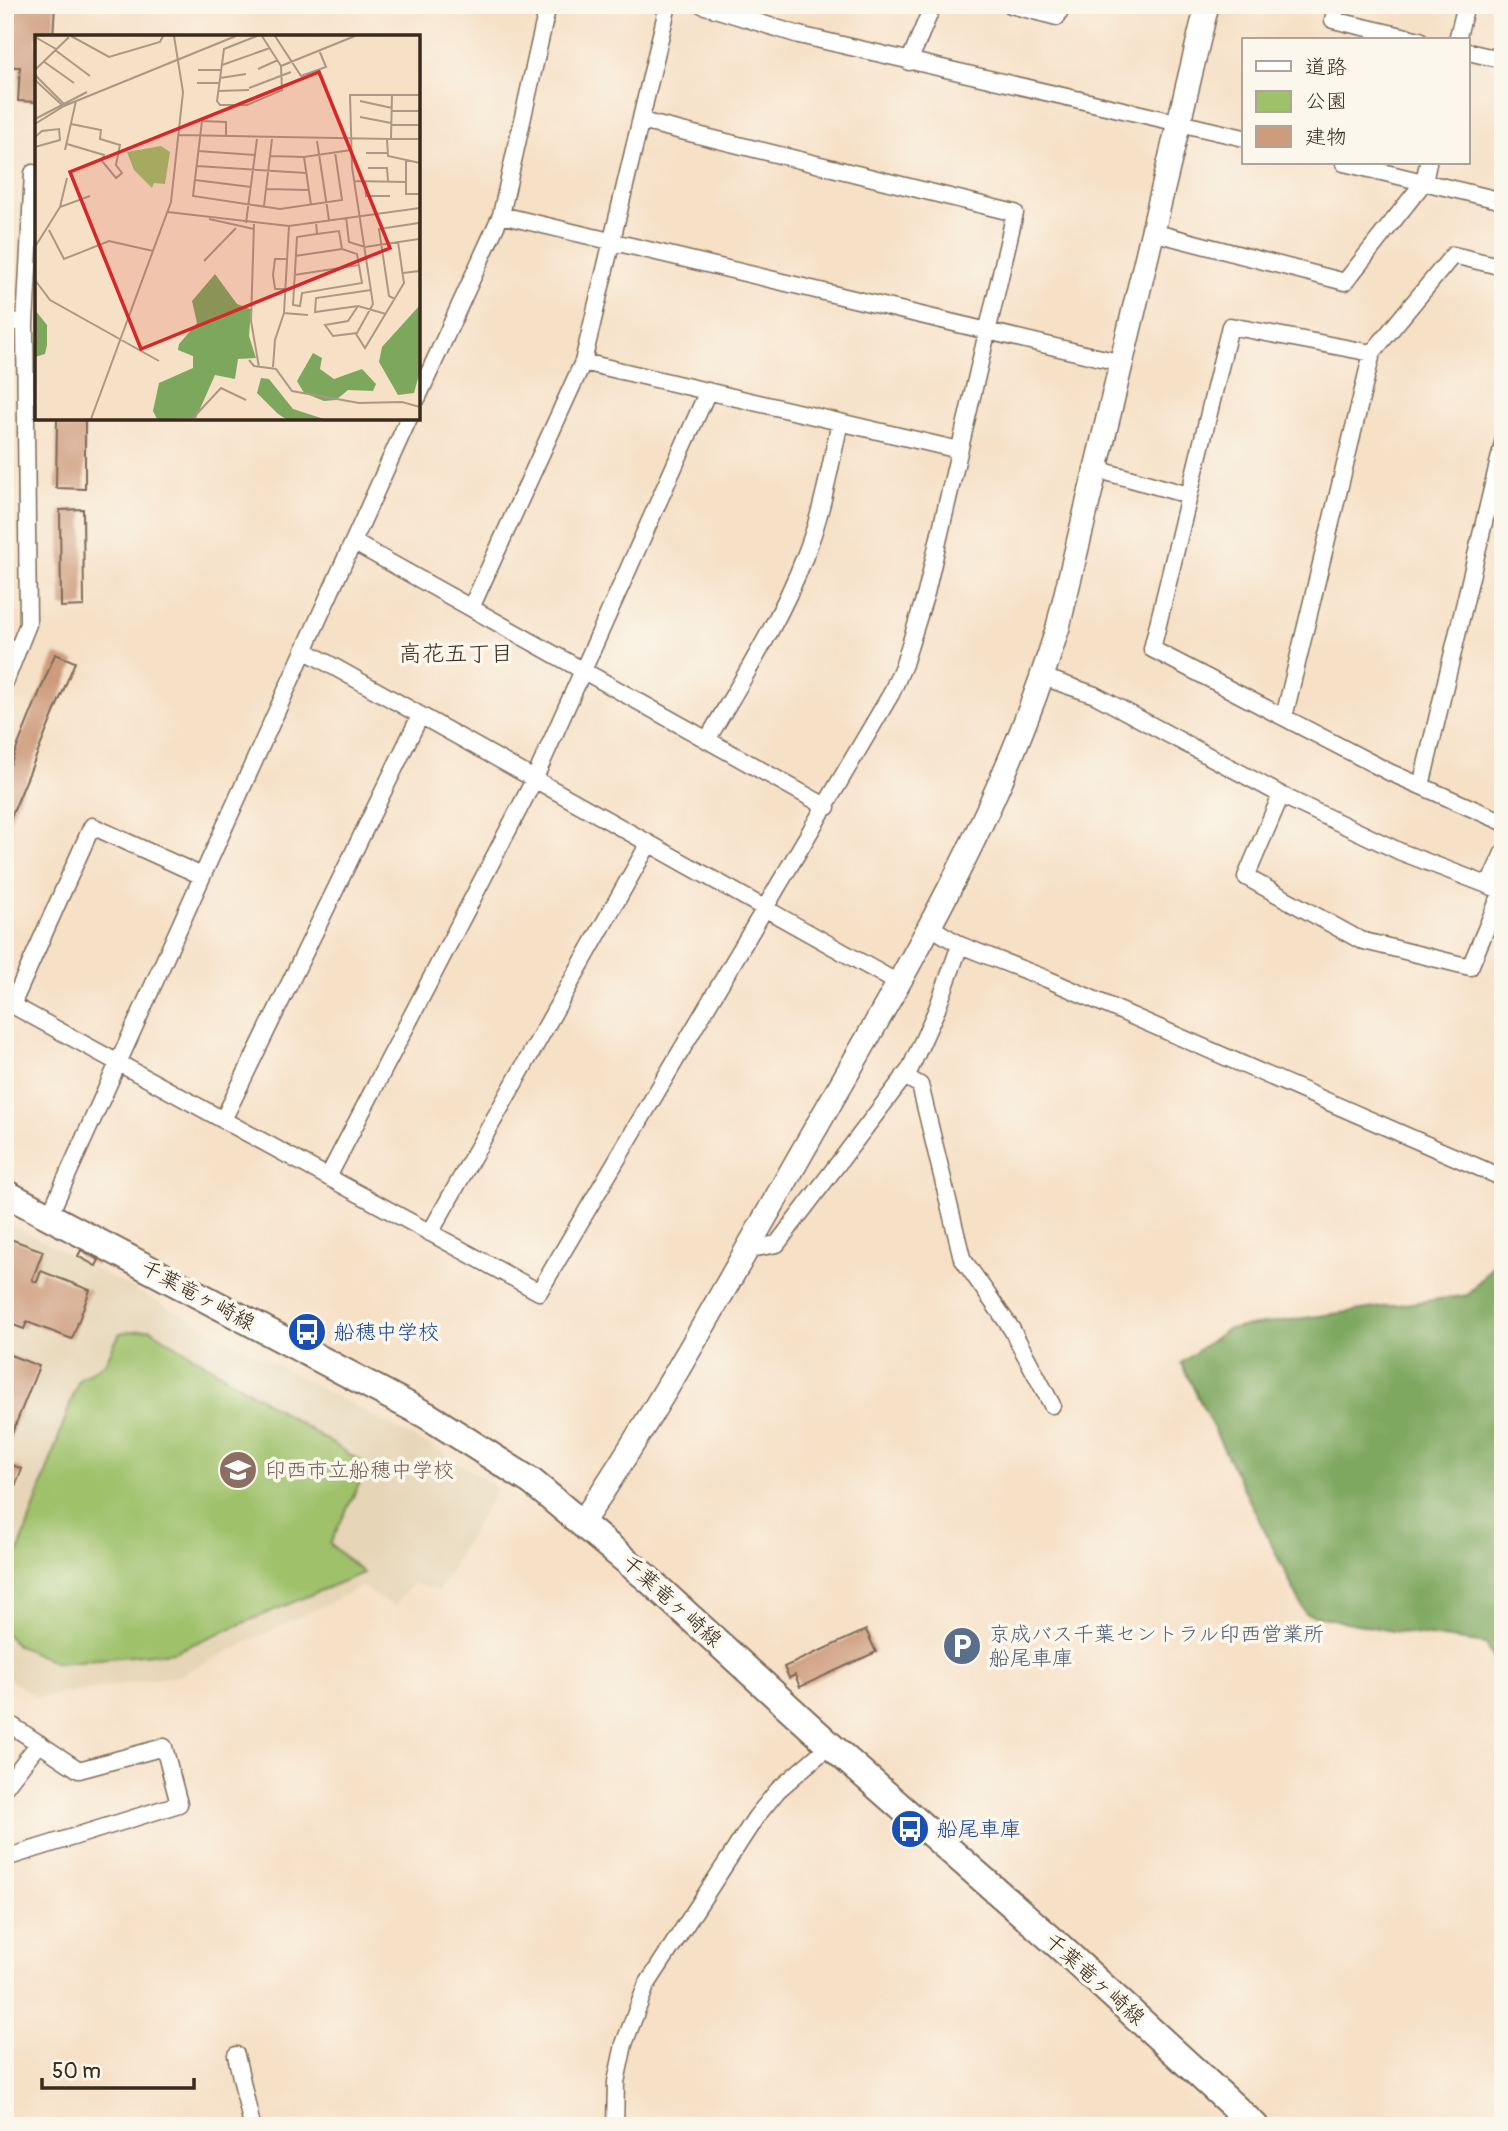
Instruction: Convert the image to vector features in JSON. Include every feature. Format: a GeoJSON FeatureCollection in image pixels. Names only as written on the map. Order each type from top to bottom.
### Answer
{"type":"FeatureCollection","features":[{"type":"Feature","properties":{"kind":"main road","name":"千葉竜ヶ崎線"},"geometry":{"type":"LineString","coordinates":[[5,1193],[428,1416],[518,1472],[583,1521],[830,1745],[1058,1945],[1255,2126]]}},
{"type":"Feature","properties":{"kind":"street"},"geometry":{"type":"LineString","coordinates":[[420,393],[501,215],[548,5]]}},
{"type":"Feature","properties":{"kind":"street"},"geometry":{"type":"LineString","coordinates":[[471,608],[583,362],[668,5]]}},
{"type":"Feature","properties":{"kind":"street"},"geometry":{"type":"LineString","coordinates":[[702,5],[799,35],[909,62],[1242,138]]}},
{"type":"Feature","properties":{"kind":"street"},"geometry":{"type":"LineString","coordinates":[[909,62],[933,5]]}},
{"type":"Feature","properties":{"kind":"street"},"geometry":{"type":"LineString","coordinates":[[1011,5],[1058,18],[1062,5]]}},
{"type":"Feature","properties":{"kind":"street"},"geometry":{"type":"LineString","coordinates":[[583,1521],[670,1381],[746,1250],[931,927],[980,832],[1043,677],[1122,363],[1206,5]]}},
{"type":"Feature","properties":{"kind":"street"},"geometry":{"type":"LineString","coordinates":[[1337,5],[1334,20],[1411,38]]}},
{"type":"Feature","properties":{"kind":"street"},"geometry":{"type":"LineString","coordinates":[[1458,38],[1466,5]]}},
{"type":"Feature","properties":{"kind":"street"},"geometry":{"type":"LineString","coordinates":[[1470,52],[1503,60]]}},
{"type":"Feature","properties":{"kind":"street"},"geometry":{"type":"LineString","coordinates":[[202,876],[92,826],[12,1005],[538,1292],[827,807],[884,708],[904,664],[926,593],[1015,213],[641,121]]}},
{"type":"Feature","properties":{"kind":"street"},"geometry":{"type":"LineString","coordinates":[[1349,164],[1503,201]]}},
{"type":"Feature","properties":{"kind":"street"},"geometry":{"type":"LineString","coordinates":[[1152,232],[1345,282],[1424,182],[1428,164]]}},
{"type":"Feature","properties":{"kind":"street"},"geometry":{"type":"LineString","coordinates":[[5,682],[28,624],[25,325],[33,173]]}},
{"type":"Feature","properties":{"kind":"street"},"geometry":{"type":"LineString","coordinates":[[501,215],[1122,363]]}},
{"type":"Feature","properties":{"kind":"street"},"geometry":{"type":"LineString","coordinates":[[1284,718],[1372,353],[1452,255],[1503,267]]}},
{"type":"Feature","properties":{"kind":"street"},"geometry":{"type":"LineString","coordinates":[[5,318],[25,325]]}},
{"type":"Feature","properties":{"kind":"street"},"geometry":{"type":"LineString","coordinates":[[1372,353],[1230,326],[1152,649],[1421,786],[1503,822]]}},
{"type":"Feature","properties":{"kind":"street"},"geometry":{"type":"LineString","coordinates":[[583,362],[959,450]]}},
{"type":"Feature","properties":{"kind":"street"},"geometry":{"type":"LineString","coordinates":[[328,1177],[534,780],[708,391]]}},
{"type":"Feature","properties":{"kind":"street"},"geometry":{"type":"LineString","coordinates":[[49,1216],[408,420]]}},
{"type":"Feature","properties":{"kind":"street"},"geometry":{"type":"LineString","coordinates":[[708,740],[779,614],[800,569],[820,508],[840,422]]}},
{"type":"Feature","properties":{"kind":"street"},"geometry":{"type":"LineString","coordinates":[[1421,786],[1503,443]]}},
{"type":"Feature","properties":{"kind":"street"},"geometry":{"type":"LineString","coordinates":[[1096,469],[1188,495]]}},
{"type":"Feature","properties":{"kind":"street"},"geometry":{"type":"LineString","coordinates":[[353,542],[827,807]]}},
{"type":"Feature","properties":{"kind":"street"},"geometry":{"type":"LineString","coordinates":[[304,650],[898,983]]}},
{"type":"Feature","properties":{"kind":"street"},"geometry":{"type":"LineString","coordinates":[[1043,677],[1095,695],[1281,795],[1402,852],[1498,889]]}},
{"type":"Feature","properties":{"kind":"street"},"geometry":{"type":"LineString","coordinates":[[223,1120],[420,716]]}},
{"type":"Feature","properties":{"kind":"street"},"geometry":{"type":"LineString","coordinates":[[1281,795],[1247,877],[1360,940],[1470,967],[1498,889],[1503,853]]}},
{"type":"Feature","properties":{"kind":"street"},"geometry":{"type":"LineString","coordinates":[[430,1233],[648,845]]}},
{"type":"Feature","properties":{"kind":"street"},"geometry":{"type":"LineString","coordinates":[[931,927],[960,945],[1046,979],[1503,1178]]}},
{"type":"Feature","properties":{"kind":"street"},"geometry":{"type":"LineString","coordinates":[[746,1250],[777,1244],[904,1076],[937,1009],[960,945]]}},
{"type":"Feature","properties":{"kind":"street"},"geometry":{"type":"LineString","coordinates":[[904,1076],[920,1085],[962,1258],[1011,1328],[1052,1405]]}},
{"type":"Feature","properties":{"kind":"street"},"geometry":{"type":"LineString","coordinates":[[5,1721],[79,1770],[164,1747],[179,1804],[12,1856],[5,1851]]}},
{"type":"Feature","properties":{"kind":"street"},"geometry":{"type":"LineString","coordinates":[[5,1787],[39,1743]]}},
{"type":"Feature","properties":{"kind":"street"},"geometry":{"type":"LineString","coordinates":[[615,2126],[617,2082],[624,2044],[646,1986],[756,1817],[778,1790],[830,1745]]}},
{"type":"Feature","properties":{"kind":"street"},"geometry":{"type":"LineString","coordinates":[[236,2055],[251,2126]]}},
{"type":"Feature","properties":{"kind":"shaded area","name":"印西市立船穂中学校"},"geometry":{"type":"Polygon","coordinates":[[[5,1221],[443,1453],[497,1488],[438,1591],[413,1583],[395,1606],[361,1587],[180,1675],[37,1698],[5,1676],[5,1221]]]}},
{"type":"Feature","properties":{"kind":"green space"},"geometry":{"type":"Polygon","coordinates":[[[1503,1253],[1503,1677],[1486,1644],[1392,1631],[1306,1614],[1181,1363],[1227,1329],[1468,1295],[1503,1253]]]}},
{"type":"Feature","properties":{"kind":"green space"},"geometry":{"type":"Polygon","coordinates":[[[150,1329],[368,1466],[330,1544],[363,1573],[174,1652],[57,1663],[18,1646],[5,1633],[5,1591],[79,1379],[105,1363],[120,1333],[150,1329]]]}},
{"type":"Feature","properties":{"kind":"building"},"geometry":{"type":"Polygon","coordinates":[[[15,5],[55,5],[53,35],[35,35],[35,102],[18,101],[20,67],[8,67],[15,5]]]}},
{"type":"Feature","properties":{"kind":"building"},"geometry":{"type":"Polygon","coordinates":[[[57,420],[85,420],[85,489],[56,488],[57,420]]]}},
{"type":"Feature","properties":{"kind":"building"},"geometry":{"type":"Polygon","coordinates":[[[83,509],[84,606],[61,607],[60,510],[83,509]]]}},
{"type":"Feature","properties":{"kind":"building"},"geometry":{"type":"Polygon","coordinates":[[[55,654],[75,662],[5,832],[5,777],[55,654]]]}},
{"type":"Feature","properties":{"kind":"building"},"geometry":{"type":"Polygon","coordinates":[[[5,1237],[43,1251],[32,1280],[37,1282],[41,1271],[90,1290],[72,1339],[27,1322],[24,1329],[5,1322],[5,1237]]]}},
{"type":"Feature","properties":{"kind":"building"},"geometry":{"type":"Polygon","coordinates":[[[81,1250],[99,1260],[96,1266],[78,1256],[81,1250]]]}},
{"type":"Feature","properties":{"kind":"building"},"geometry":{"type":"Polygon","coordinates":[[[5,1353],[39,1366],[5,1451],[5,1353]]]}},
{"type":"Feature","properties":{"kind":"building"},"geometry":{"type":"Polygon","coordinates":[[[5,1462],[22,1469],[5,1512],[5,1462]]]}},
{"type":"Feature","properties":{"kind":"building"},"geometry":{"type":"Polygon","coordinates":[[[866,1630],[876,1652],[800,1687],[795,1675],[789,1678],[784,1667],[866,1630]]]}},
{"type":"Feature","properties":{"kind":"place","name":"船穂中学校"},"geometry":{"type":"Point","coordinates":[307,1332]}},
{"type":"Feature","properties":{"kind":"place","name":"印西市立船穂中学校"},"geometry":{"type":"Point","coordinates":[238,1470]}},
{"type":"Feature","properties":{"kind":"place","name":"京成バス千葉セントラル印西営業所 船尾車庫"},"geometry":{"type":"Point","coordinates":[962,1646]}},
{"type":"Feature","properties":{"kind":"place","name":"船尾車庫"},"geometry":{"type":"Point","coordinates":[910,1829]}},
{"type":"Feature","properties":{"kind":"district","name":"高花五丁目"},"geometry":{"type":"Point","coordinates":[456,653]}}]}
